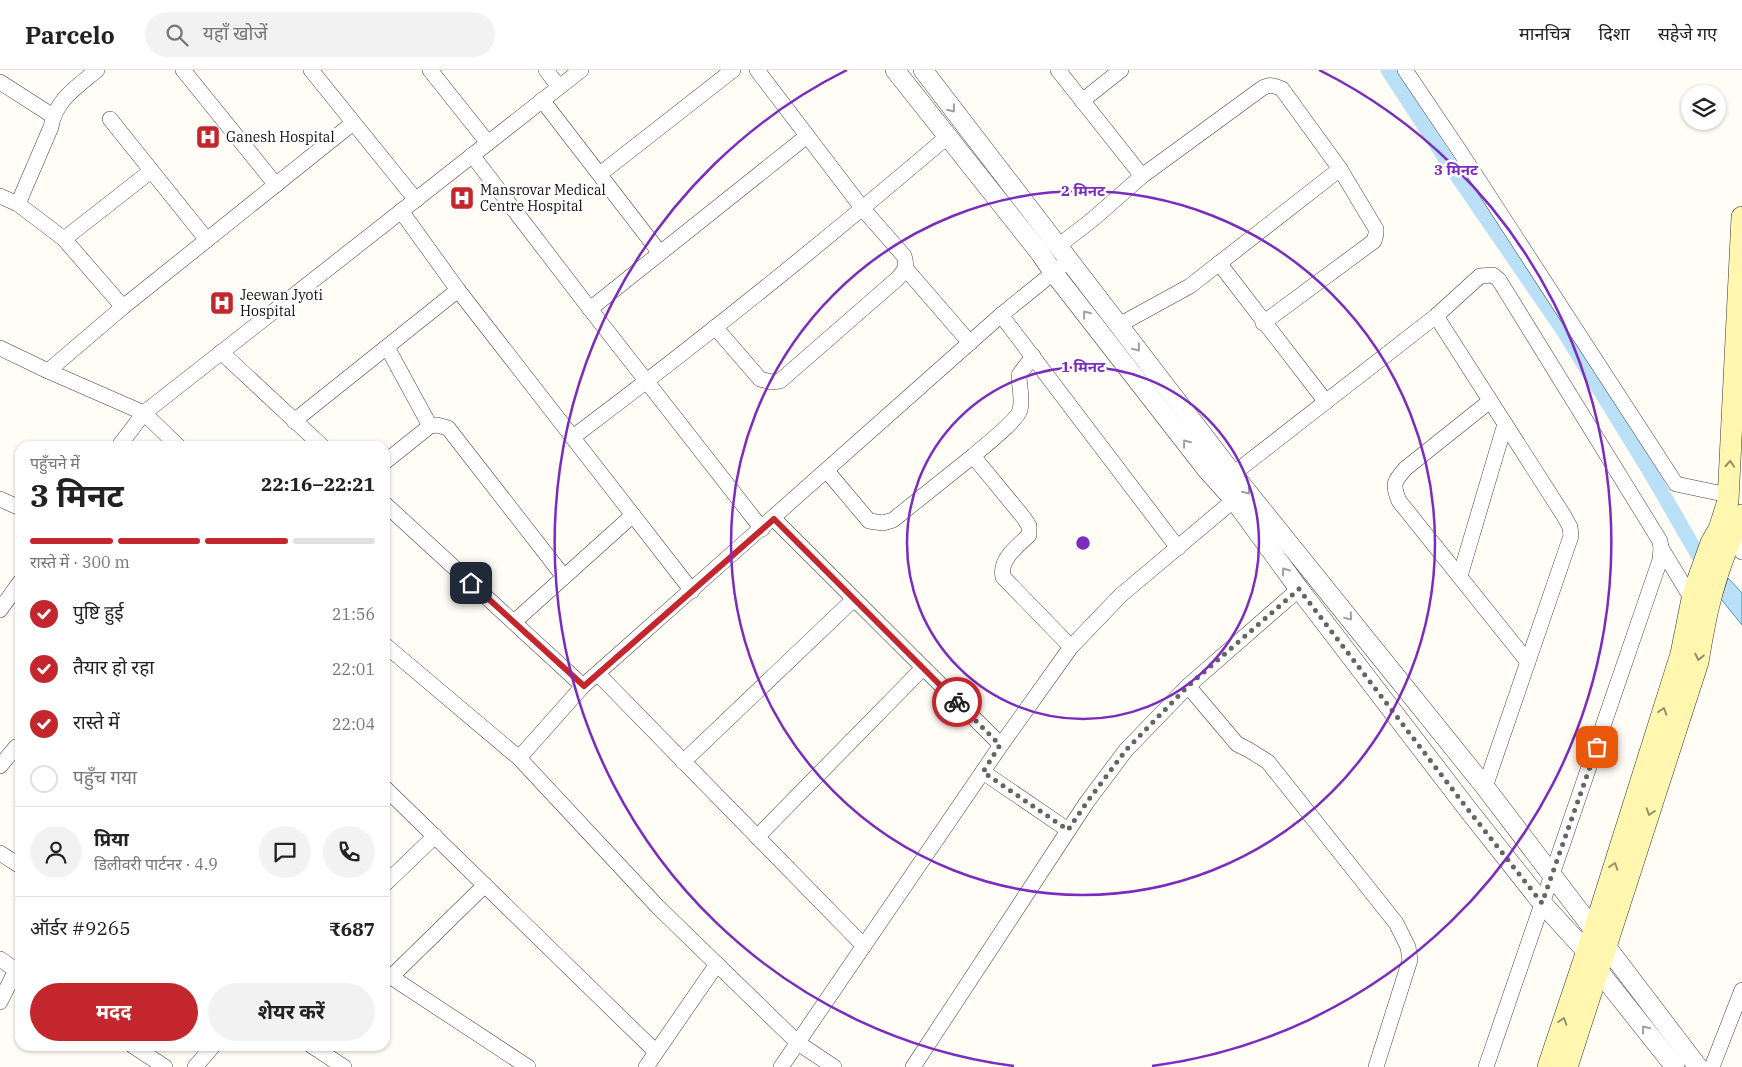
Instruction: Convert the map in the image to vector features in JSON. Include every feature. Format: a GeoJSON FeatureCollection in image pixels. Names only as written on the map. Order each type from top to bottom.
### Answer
{"type":"FeatureCollection","features":[{"type":"Feature","properties":{"kind":"main road"},"geometry":{"type":"LineString","coordinates":[[1730,542],[1728,496],[1740,307],[1742,217]]}},
{"type":"Feature","properties":{"kind":"main road"},"geometry":{"type":"LineString","coordinates":[[1567,1067],[1598,970],[1594,930],[1681,654],[1702,597],[1742,515]]}},
{"type":"Feature","properties":{"kind":"main road"},"geometry":{"type":"LineString","coordinates":[[1548,1067],[1596,950],[1698,662],[1702,597],[1711,543],[1730,542]]}},
{"type":"Feature","properties":{"kind":"street"},"geometry":{"type":"LineString","coordinates":[[0,73],[3,70]]}},
{"type":"Feature","properties":{"kind":"street"},"geometry":{"type":"LineString","coordinates":[[18,204],[51,127],[53,116],[63,98],[97,70]]}},
{"type":"Feature","properties":{"kind":"street"},"geometry":{"type":"LineString","coordinates":[[183,70],[276,185]]}},
{"type":"Feature","properties":{"kind":"street"},"geometry":{"type":"LineString","coordinates":[[311,70],[416,200]]}},
{"type":"Feature","properties":{"kind":"street"},"geometry":{"type":"LineString","coordinates":[[430,70],[488,143]]}},
{"type":"Feature","properties":{"kind":"street"},"geometry":{"type":"LineString","coordinates":[[546,70],[559,87]]}},
{"type":"Feature","properties":{"kind":"street"},"geometry":{"type":"LineString","coordinates":[[123,441],[144,413],[581,70]]}},
{"type":"Feature","properties":{"kind":"street"},"geometry":{"type":"LineString","coordinates":[[600,174],[733,70]]}},
{"type":"Feature","properties":{"kind":"street"},"geometry":{"type":"LineString","coordinates":[[715,327],[760,379],[771,382],[780,381],[898,279],[906,269],[904,256],[863,209],[757,70]]}},
{"type":"Feature","properties":{"kind":"street"},"geometry":{"type":"LineString","coordinates":[[895,70],[1040,253],[1207,470],[1226,479],[1234,500],[1299,589],[1542,903],[1596,950],[1698,1067]]}},
{"type":"Feature","properties":{"kind":"street"},"geometry":{"type":"LineString","coordinates":[[923,70],[1119,326],[1226,479],[1485,787],[1594,930]]}},
{"type":"Feature","properties":{"kind":"street"},"geometry":{"type":"LineString","coordinates":[[1058,70],[1142,176]]}},
{"type":"Feature","properties":{"kind":"street"},"geometry":{"type":"LineString","coordinates":[[1082,101],[1121,70]]}},
{"type":"Feature","properties":{"kind":"street"},"geometry":{"type":"LineString","coordinates":[[1405,70],[1461,152],[1676,484],[1728,496]]}},
{"type":"Feature","properties":{"kind":"street"},"geometry":{"type":"LineString","coordinates":[[0,82],[53,116]]}},
{"type":"Feature","properties":{"kind":"street"},"geometry":{"type":"LineString","coordinates":[[519,758],[584,686],[970,343],[1053,272],[1063,253],[1092,220],[1142,176],[1261,90],[1267,86],[1274,85],[1282,90],[1340,169],[1376,228],[1376,234],[1374,241],[1264,322]]}},
{"type":"Feature","properties":{"kind":"street"},"geometry":{"type":"LineString","coordinates":[[542,100],[660,253]]}},
{"type":"Feature","properties":{"kind":"street"},"geometry":{"type":"LineString","coordinates":[[110,119],[206,240]]}},
{"type":"Feature","properties":{"kind":"street"},"geometry":{"type":"LineString","coordinates":[[48,372],[123,307],[354,123]]}},
{"type":"Feature","properties":{"kind":"street"},"geometry":{"type":"LineString","coordinates":[[590,309],[807,136]]}},
{"type":"Feature","properties":{"kind":"street"},"geometry":{"type":"LineString","coordinates":[[573,438],[647,382],[863,209],[948,137]]}},
{"type":"Feature","properties":{"kind":"street"},"geometry":{"type":"LineString","coordinates":[[472,155],[647,382],[768,524],[854,599],[1000,745]]}},
{"type":"Feature","properties":{"kind":"street"},"geometry":{"type":"LineString","coordinates":[[1119,326],[1190,286],[1340,169]]}},
{"type":"Feature","properties":{"kind":"street"},"geometry":{"type":"LineString","coordinates":[[64,239],[151,170]]}},
{"type":"Feature","properties":{"kind":"street"},"geometry":{"type":"LineString","coordinates":[[0,196],[18,204],[64,239],[123,307]]}},
{"type":"Feature","properties":{"kind":"street"},"geometry":{"type":"LineString","coordinates":[[401,211],[458,290],[692,591]]}},
{"type":"Feature","properties":{"kind":"street"},"geometry":{"type":"LineString","coordinates":[[1219,263],[1326,402]]}},
{"type":"Feature","properties":{"kind":"street"},"geometry":{"type":"LineString","coordinates":[[906,269],[970,343]]}},
{"type":"Feature","properties":{"kind":"street"},"geometry":{"type":"LineString","coordinates":[[1226,479],[1436,316],[1480,276],[1493,275],[1499,280],[1660,540],[1662,548],[1660,560],[1486,1067]]}},
{"type":"Feature","properties":{"kind":"street"},"geometry":{"type":"LineString","coordinates":[[294,421],[458,290]]}},
{"type":"Feature","properties":{"kind":"street"},"geometry":{"type":"LineString","coordinates":[[1001,316],[1178,548]]}},
{"type":"Feature","properties":{"kind":"street"},"geometry":{"type":"LineString","coordinates":[[1436,316],[1564,516],[1570,527],[1571,536],[1485,787]]}},
{"type":"Feature","properties":{"kind":"street"},"geometry":{"type":"LineString","coordinates":[[387,347],[430,426]]}},
{"type":"Feature","properties":{"kind":"street"},"geometry":{"type":"LineString","coordinates":[[0,348],[48,372],[144,413],[173,441]]}},
{"type":"Feature","properties":{"kind":"street"},"geometry":{"type":"LineString","coordinates":[[221,352],[316,441]]}},
{"type":"Feature","properties":{"kind":"street"},"geometry":{"type":"LineString","coordinates":[[827,471],[869,521],[883,523],[893,520],[973,456],[1014,420],[1020,412],[1018,375],[1033,356]]}},
{"type":"Feature","properties":{"kind":"street"},"geometry":{"type":"LineString","coordinates":[[1490,401],[1406,468],[1397,478],[1394,489],[1399,501],[1528,662]]}},
{"type":"Feature","properties":{"kind":"street"},"geometry":{"type":"LineString","coordinates":[[1460,576],[1505,424]]}},
{"type":"Feature","properties":{"kind":"street"},"geometry":{"type":"LineString","coordinates":[[390,458],[430,426],[437,425],[448,428],[564,577]]}},
{"type":"Feature","properties":{"kind":"street"},"geometry":{"type":"LineString","coordinates":[[973,456],[1029,526],[1029,535],[1004,561],[1001,570],[1003,577],[1071,648]]}},
{"type":"Feature","properties":{"kind":"street"},"geometry":{"type":"LineString","coordinates":[[0,498],[15,506]]}},
{"type":"Feature","properties":{"kind":"street"},"geometry":{"type":"LineString","coordinates":[[781,1067],[1000,745],[1071,648],[1121,595],[1234,500]]}},
{"type":"Feature","properties":{"kind":"street"},"geometry":{"type":"LineString","coordinates":[[390,509],[584,686]]}},
{"type":"Feature","properties":{"kind":"street"},"geometry":{"type":"LineString","coordinates":[[514,622],[633,515]]}},
{"type":"Feature","properties":{"kind":"street"},"geometry":{"type":"LineString","coordinates":[[1662,548],[1702,597]]}},
{"type":"Feature","properties":{"kind":"street"},"geometry":{"type":"LineString","coordinates":[[0,610],[15,589]]}},
{"type":"Feature","properties":{"kind":"street"},"geometry":{"type":"LineString","coordinates":[[912,1067],[1068,830],[1126,750],[1188,686],[1299,589]]}},
{"type":"Feature","properties":{"kind":"street"},"geometry":{"type":"LineString","coordinates":[[684,762],[854,599]]}},
{"type":"Feature","properties":{"kind":"street"},"geometry":{"type":"LineString","coordinates":[[390,649],[519,758],[658,907],[798,1043],[834,1067]]}},
{"type":"Feature","properties":{"kind":"street"},"geometry":{"type":"LineString","coordinates":[[757,837],[923,668]]}},
{"type":"Feature","properties":{"kind":"street"},"geometry":{"type":"LineString","coordinates":[[598,674],[864,946]]}},
{"type":"Feature","properties":{"kind":"street"},"geometry":{"type":"LineString","coordinates":[[1188,686],[1237,744],[1268,762],[1396,923],[1408,947],[1410,960],[1376,1067]]}},
{"type":"Feature","properties":{"kind":"street"},"geometry":{"type":"LineString","coordinates":[[0,766],[15,750]]}},
{"type":"Feature","properties":{"kind":"street"},"geometry":{"type":"LineString","coordinates":[[983,772],[1068,830]]}},
{"type":"Feature","properties":{"kind":"street"},"geometry":{"type":"LineString","coordinates":[[390,793],[656,1052]]}},
{"type":"Feature","properties":{"kind":"street"},"geometry":{"type":"LineString","coordinates":[[390,879],[435,836]]}},
{"type":"Feature","properties":{"kind":"street"},"geometry":{"type":"LineString","coordinates":[[0,852],[15,862]]}},
{"type":"Feature","properties":{"kind":"street"},"geometry":{"type":"LineString","coordinates":[[390,973],[485,885]]}},
{"type":"Feature","properties":{"kind":"street"},"geometry":{"type":"LineString","coordinates":[[0,959],[15,969]]}},
{"type":"Feature","properties":{"kind":"street"},"geometry":{"type":"LineString","coordinates":[[646,1067],[717,964]]}},
{"type":"Feature","properties":{"kind":"street"},"geometry":{"type":"LineString","coordinates":[[1598,970],[1675,1067]]}},
{"type":"Feature","properties":{"kind":"street"},"geometry":{"type":"LineString","coordinates":[[0,1002],[15,976]]}},
{"type":"Feature","properties":{"kind":"street"},"geometry":{"type":"LineString","coordinates":[[390,976],[528,1067]]}},
{"type":"Feature","properties":{"kind":"street"},"geometry":{"type":"LineString","coordinates":[[1712,1067],[1742,990]]}},
{"type":"Feature","properties":{"kind":"street"},"geometry":{"type":"LineString","coordinates":[[141,1051],[165,1067]]}},
{"type":"Feature","properties":{"kind":"street"},"geometry":{"type":"LineString","coordinates":[[195,1067],[209,1051]]}},
{"type":"Feature","properties":{"kind":"street"},"geometry":{"type":"LineString","coordinates":[[320,1051],[344,1067]]}},
{"type":"Feature","properties":{"kind":"water"},"geometry":{"type":"Polygon","coordinates":[[[1728,578],[1742,593],[1742,625],[1721,599],[1728,578]]]}},
{"type":"Feature","properties":{"kind":"waterway"},"geometry":{"type":"LineString","coordinates":[[1388,70],[1449,164],[1563,330],[1649,470],[1698,555],[1709,569]]}},
{"type":"Feature","properties":{"kind":"way so far"},"geometry":{"type":"LineString","coordinates":[[957,702],[1000,745],[983,772],[1068,830],[1126,750],[1188,686],[1299,589],[1542,903],[1597,747]]}},
{"type":"Feature","properties":{"kind":"place","name":"Ganesh Hospital"},"geometry":{"type":"Point","coordinates":[208,137]}},
{"type":"Feature","properties":{"kind":"place","name":"Mansrovar Medical Centre Hospital"},"geometry":{"type":"Point","coordinates":[462,198]}},
{"type":"Feature","properties":{"kind":"place","name":"Jeewan Jyoti Hospital"},"geometry":{"type":"Point","coordinates":[222,303]}},
{"type":"Feature","properties":{"kind":"route"},"geometry":{"type":"LineString","coordinates":[[471,583],[584,686],[774,519],[957,702]]}}]}
